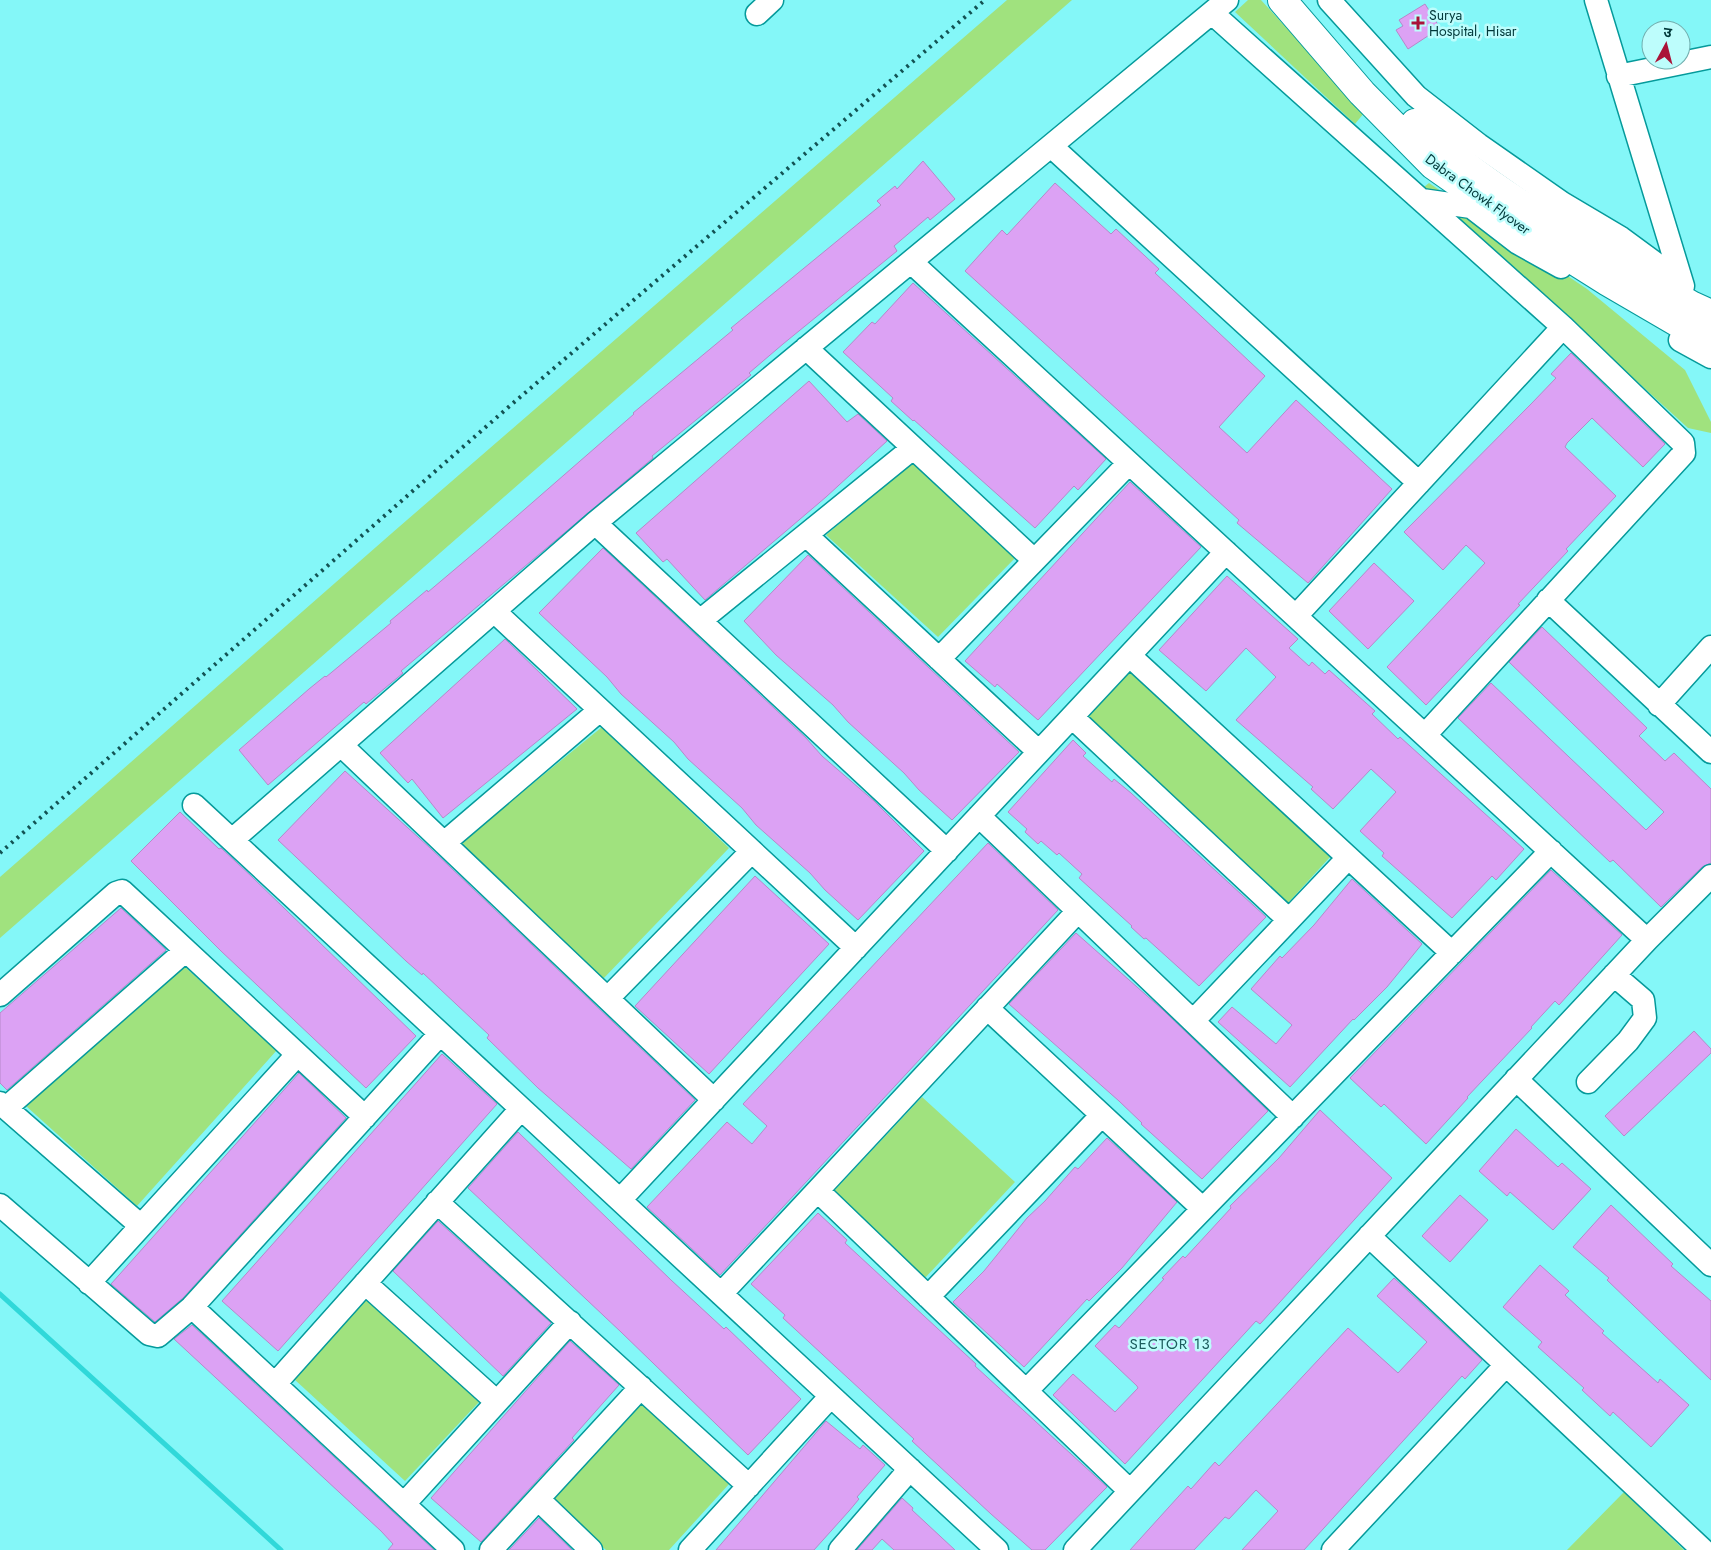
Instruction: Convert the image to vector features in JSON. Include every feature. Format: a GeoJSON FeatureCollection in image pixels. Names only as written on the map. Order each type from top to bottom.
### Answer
{"type":"FeatureCollection","features":[{"type":"Feature","properties":{"kind":"main road","name":"Dabra Chowk Flyover"},"geometry":{"type":"LineString","coordinates":[[1282,0],[1362,93],[1433,165],[1524,229],[1614,272],[1695,301]]}},
{"type":"Feature","properties":{"kind":"main road","name":"Dabra Chowk Flyover"},"geometry":{"type":"LineString","coordinates":[[1305,0],[1373,81],[1429,136],[1472,171],[1536,214],[1711,342]]}},
{"type":"Feature","properties":{"kind":"street"},"geometry":{"type":"LineString","coordinates":[[1273,0],[1380,128],[1438,181],[1518,243],[1582,278],[1612,300],[1711,357]]}},
{"type":"Feature","properties":{"kind":"street"},"geometry":{"type":"LineString","coordinates":[[1329,0],[1416,96],[1486,150],[1562,203],[1621,238],[1695,301]]}},
{"type":"Feature","properties":{"kind":"street"},"geometry":{"type":"LineString","coordinates":[[1596,0],[1618,76],[1695,301]]}},
{"type":"Feature","properties":{"kind":"street"},"geometry":{"type":"LineString","coordinates":[[232,840],[595,523],[1220,6],[1422,200],[1563,327],[1683,443],[1685,449],[1684,454],[1425,735]]}},
{"type":"Feature","properties":{"kind":"street"},"geometry":{"type":"LineString","coordinates":[[1618,76],[1711,56]]}},
{"type":"Feature","properties":{"kind":"street"},"geometry":{"type":"LineString","coordinates":[[1051,146],[1419,483]]}},
{"type":"Feature","properties":{"kind":"street"},"geometry":{"type":"LineString","coordinates":[[1422,200],[1471,206]]}},
{"type":"Feature","properties":{"kind":"street"},"geometry":{"type":"LineString","coordinates":[[911,262],[1647,940]]}},
{"type":"Feature","properties":{"kind":"street"},"geometry":{"type":"LineString","coordinates":[[1296,616],[1563,327]]}},
{"type":"Feature","properties":{"kind":"street"},"geometry":{"type":"LineString","coordinates":[[806,348],[1034,560]]}},
{"type":"Feature","properties":{"kind":"street"},"geometry":{"type":"LineString","coordinates":[[701,620],[913,448]]}},
{"type":"Feature","properties":{"kind":"street"},"geometry":{"type":"LineString","coordinates":[[939,659],[1129,463]]}},
{"type":"Feature","properties":{"kind":"street"},"geometry":{"type":"LineString","coordinates":[[595,523],[947,851]]}},
{"type":"Feature","properties":{"kind":"street"},"geometry":{"type":"LineString","coordinates":[[806,535],[1039,752]]}},
{"type":"Feature","properties":{"kind":"street"},"geometry":{"type":"LineString","coordinates":[[620,1200],[1226,552]]}},
{"type":"Feature","properties":{"kind":"street"},"geometry":{"type":"LineString","coordinates":[[1548,600],[1711,752]]}},
{"type":"Feature","properties":{"kind":"street"},"geometry":{"type":"LineString","coordinates":[[494,611],[856,948]]}},
{"type":"Feature","properties":{"kind":"street"},"geometry":{"type":"LineString","coordinates":[[1660,705],[1711,647]]}},
{"type":"Feature","properties":{"kind":"street"},"geometry":{"type":"LineString","coordinates":[[1130,656],[1452,954]]}},
{"type":"Feature","properties":{"kind":"street"},"geometry":{"type":"LineString","coordinates":[[444,842],[600,710]]}},
{"type":"Feature","properties":{"kind":"street"},"geometry":{"type":"LineString","coordinates":[[1072,717],[1289,920]]}},
{"type":"Feature","properties":{"kind":"street"},"geometry":{"type":"LineString","coordinates":[[341,745],[714,1100]]}},
{"type":"Feature","properties":{"kind":"street"},"geometry":{"type":"LineString","coordinates":[[194,805],[997,1550]]}},
{"type":"Feature","properties":{"kind":"street"},"geometry":{"type":"LineString","coordinates":[[980,816],[1293,1117]]}},
{"type":"Feature","properties":{"kind":"street"},"geometry":{"type":"LineString","coordinates":[[608,998],[752,851]]}},
{"type":"Feature","properties":{"kind":"street"},"geometry":{"type":"LineString","coordinates":[[1026,1391],[1551,851]]}},
{"type":"Feature","properties":{"kind":"street"},"geometry":{"type":"LineString","coordinates":[[1193,1021],[1348,858]]}},
{"type":"Feature","properties":{"kind":"street"},"geometry":{"type":"LineString","coordinates":[[1075,1550],[1647,940],[1711,876]]}},
{"type":"Feature","properties":{"kind":"street"},"geometry":{"type":"LineString","coordinates":[[0,996],[116,894],[122,892],[364,1117]]}},
{"type":"Feature","properties":{"kind":"street"},"geometry":{"type":"LineString","coordinates":[[721,1294],[1078,911]]}},
{"type":"Feature","properties":{"kind":"street"},"geometry":{"type":"LineString","coordinates":[[141,1226],[3,1106],[185,952]]}},
{"type":"Feature","properties":{"kind":"street"},"geometry":{"type":"LineString","coordinates":[[1588,1082],[1628,1041],[1645,1018],[1643,1000],[1614,975]]}},
{"type":"Feature","properties":{"kind":"street"},"geometry":{"type":"LineString","coordinates":[[987,1008],[1203,1209]]}},
{"type":"Feature","properties":{"kind":"street"},"geometry":{"type":"LineString","coordinates":[[0,1205],[149,1334],[158,1336],[192,1306],[440,1034]]}},
{"type":"Feature","properties":{"kind":"street"},"geometry":{"type":"LineString","coordinates":[[89,1283],[297,1055]]}},
{"type":"Feature","properties":{"kind":"street"},"geometry":{"type":"LineString","coordinates":[[1516,1079],[1711,1265]]}},
{"type":"Feature","properties":{"kind":"street"},"geometry":{"type":"LineString","coordinates":[[275,1384],[521,1109]]}},
{"type":"Feature","properties":{"kind":"street"},"geometry":{"type":"LineString","coordinates":[[928,1297],[1102,1116]]}},
{"type":"Feature","properties":{"kind":"street"},"geometry":{"type":"LineString","coordinates":[[818,1191],[1130,1491]]}},
{"type":"Feature","properties":{"kind":"street"},"geometry":{"type":"LineString","coordinates":[[437,1202],[749,1486]]}},
{"type":"Feature","properties":{"kind":"street"},"geometry":{"type":"LineString","coordinates":[[1369,1236],[1703,1550]]}},
{"type":"Feature","properties":{"kind":"street"},"geometry":{"type":"LineString","coordinates":[[365,1284],[497,1402]]}},
{"type":"Feature","properties":{"kind":"street"},"geometry":{"type":"LineString","coordinates":[[192,1306],[453,1550]]}},
{"type":"Feature","properties":{"kind":"street"},"geometry":{"type":"LineString","coordinates":[[404,1504],[570,1322]]}},
{"type":"Feature","properties":{"kind":"street"},"geometry":{"type":"LineString","coordinates":[[1333,1550],[1506,1365]]}},
{"type":"Feature","properties":{"kind":"street"},"geometry":{"type":"LineString","coordinates":[[491,1550],[641,1387]]}},
{"type":"Feature","properties":{"kind":"street"},"geometry":{"type":"LineString","coordinates":[[690,1550],[831,1396]]}},
{"type":"Feature","properties":{"kind":"street"},"geometry":{"type":"LineString","coordinates":[[840,1550],[910,1469]]}},
{"type":"Feature","properties":{"kind":"street"},"geometry":{"type":"LineString","coordinates":[[538,1499],[590,1550]]}},
{"type":"Feature","properties":{"kind":"green space"},"geometry":{"type":"Polygon","coordinates":[[[1007,0],[1072,0],[0,938],[0,877],[392,533],[1007,0]]]}},
{"type":"Feature","properties":{"kind":"green space"},"geometry":{"type":"Polygon","coordinates":[[[1248,0],[1261,0],[1364,113],[1355,124],[1235,12],[1248,0]]]}},
{"type":"Feature","properties":{"kind":"green space"},"geometry":{"type":"Polygon","coordinates":[[[1429,183],[1587,289],[1685,370],[1711,422],[1711,433],[1688,428],[1424,187],[1429,183]]]}},
{"type":"Feature","properties":{"kind":"green space"},"geometry":{"type":"Polygon","coordinates":[[[915,460],[1017,556],[938,637],[826,535],[915,460]]]}},
{"type":"Feature","properties":{"kind":"green space"},"geometry":{"type":"Polygon","coordinates":[[[1129,670],[1331,856],[1288,903],[1086,716],[1129,670]]]}},
{"type":"Feature","properties":{"kind":"green space"},"geometry":{"type":"Polygon","coordinates":[[[602,727],[729,848],[603,979],[460,843],[602,727]]]}},
{"type":"Feature","properties":{"kind":"green space"},"geometry":{"type":"Polygon","coordinates":[[[185,967],[277,1050],[137,1206],[26,1106],[185,967]]]}},
{"type":"Feature","properties":{"kind":"green space"},"geometry":{"type":"Polygon","coordinates":[[[922,1097],[1015,1182],[924,1279],[832,1193],[922,1097]]]}},
{"type":"Feature","properties":{"kind":"green space"},"geometry":{"type":"Polygon","coordinates":[[[367,1299],[479,1402],[405,1481],[294,1379],[367,1299]]]}},
{"type":"Feature","properties":{"kind":"green space"},"geometry":{"type":"Polygon","coordinates":[[[641,1402],[730,1483],[669,1550],[606,1550],[551,1500],[641,1402]]]}},
{"type":"Feature","properties":{"kind":"green space"},"geometry":{"type":"Polygon","coordinates":[[[1624,1492],[1684,1550],[1567,1550],[1624,1492]]]}},
{"type":"Feature","properties":{"kind":"building"},"geometry":{"type":"Polygon","coordinates":[[[1425,4],[1440,28],[1408,49],[1396,30],[1403,26],[1399,20],[1425,4]]]}},
{"type":"Feature","properties":{"kind":"building"},"geometry":{"type":"Polygon","coordinates":[[[923,161],[955,199],[930,220],[928,217],[894,246],[897,251],[783,344],[749,373],[751,375],[652,456],[653,458],[401,671],[403,673],[366,704],[364,702],[268,785],[239,750],[309,689],[391,623],[390,621],[486,543],[633,413],[733,330],[731,328],[881,205],[877,201],[895,186],[897,189],[923,161]]]}},
{"type":"Feature","properties":{"kind":"building"},"geometry":{"type":"Polygon","coordinates":[[[1055,183],[1111,234],[1116,229],[1159,269],[1155,273],[1265,376],[1219,427],[1247,453],[1296,400],[1392,489],[1308,583],[1237,523],[1239,520],[965,271],[1002,230],[1007,235],[1055,183]]]}},
{"type":"Feature","properties":{"kind":"building"},"geometry":{"type":"Polygon","coordinates":[[[913,283],[1106,459],[1078,490],[1074,486],[1035,528],[891,401],[893,398],[843,352],[872,322],[875,324],[913,283]]]}},
{"type":"Feature","properties":{"kind":"building"},"geometry":{"type":"Polygon","coordinates":[[[1571,353],[1665,444],[1643,467],[1592,418],[1567,443],[1565,447],[1616,496],[1566,549],[1568,551],[1518,604],[1520,605],[1426,705],[1387,667],[1485,563],[1466,545],[1443,570],[1404,532],[1556,378],[1551,374],[1571,353]]]}},
{"type":"Feature","properties":{"kind":"building"},"geometry":{"type":"Polygon","coordinates":[[[809,381],[847,422],[858,414],[887,441],[826,497],[705,600],[667,559],[663,562],[636,533],[809,381]]]}},
{"type":"Feature","properties":{"kind":"building"},"geometry":{"type":"Polygon","coordinates":[[[1130,482],[1201,547],[1038,720],[997,684],[995,687],[965,661],[1130,482]]]}},
{"type":"Feature","properties":{"kind":"building"},"geometry":{"type":"Polygon","coordinates":[[[603,548],[806,738],[822,756],[874,801],[924,851],[858,920],[825,890],[810,873],[756,825],[742,808],[688,759],[674,742],[621,694],[607,677],[539,613],[603,548]]]}},
{"type":"Feature","properties":{"kind":"building"},"geometry":{"type":"Polygon","coordinates":[[[808,555],[1019,752],[952,820],[848,722],[833,705],[776,655],[744,621],[808,555]]]}},
{"type":"Feature","properties":{"kind":"building"},"geometry":{"type":"Polygon","coordinates":[[[1374,563],[1414,601],[1368,649],[1329,611],[1374,563]]]}},
{"type":"Feature","properties":{"kind":"building"},"geometry":{"type":"Polygon","coordinates":[[[1227,576],[1298,639],[1289,648],[1309,666],[1312,662],[1325,674],[1329,670],[1375,711],[1372,714],[1398,739],[1400,737],[1524,849],[1496,880],[1492,876],[1452,918],[1382,856],[1384,853],[1360,831],[1396,792],[1371,769],[1333,809],[1311,789],[1313,787],[1236,720],[1276,677],[1246,648],[1206,691],[1159,650],[1227,576]]]}},
{"type":"Feature","properties":{"kind":"building"},"geometry":{"type":"Polygon","coordinates":[[[1542,627],[1647,728],[1639,736],[1665,761],[1674,753],[1711,789],[1711,863],[1702,867],[1661,907],[1613,860],[1610,862],[1458,718],[1491,683],[1646,830],[1664,812],[1509,662],[1542,627]]]}},
{"type":"Feature","properties":{"kind":"building"},"geometry":{"type":"Polygon","coordinates":[[[505,639],[577,709],[443,818],[412,779],[408,783],[380,753],[505,639]]]}},
{"type":"Feature","properties":{"kind":"building"},"geometry":{"type":"Polygon","coordinates":[[[1073,740],[1086,753],[1083,756],[1112,782],[1114,779],[1131,793],[1266,917],[1199,986],[1146,938],[1144,939],[1079,878],[1082,874],[1059,853],[1057,855],[1041,841],[1038,844],[1025,832],[1027,829],[1008,812],[1073,740]]]}},
{"type":"Feature","properties":{"kind":"building"},"geometry":{"type":"Polygon","coordinates":[[[345,771],[429,847],[695,1100],[631,1169],[538,1088],[487,1038],[489,1035],[423,973],[422,975],[406,961],[278,840],[345,771]]]}},
{"type":"Feature","properties":{"kind":"building"},"geometry":{"type":"Polygon","coordinates":[[[180,812],[251,876],[416,1036],[366,1088],[221,951],[131,861],[180,812]]]}},
{"type":"Feature","properties":{"kind":"building"},"geometry":{"type":"Polygon","coordinates":[[[988,843],[1058,910],[720,1275],[647,1207],[727,1122],[752,1144],[767,1126],[743,1104],[988,843]]]}},
{"type":"Feature","properties":{"kind":"building"},"geometry":{"type":"Polygon","coordinates":[[[1551,870],[1622,935],[1559,1005],[1555,1001],[1426,1144],[1384,1104],[1381,1107],[1350,1078],[1551,870]]]}},
{"type":"Feature","properties":{"kind":"building"},"geometry":{"type":"Polygon","coordinates":[[[755,876],[829,944],[709,1074],[635,1006],[755,876]]]}},
{"type":"Feature","properties":{"kind":"building"},"geometry":{"type":"Polygon","coordinates":[[[1352,879],[1422,944],[1387,987],[1353,1019],[1290,1087],[1218,1022],[1232,1007],[1276,1044],[1292,1025],[1251,989],[1280,956],[1282,958],[1314,925],[1352,879]]]}},
{"type":"Feature","properties":{"kind":"building"},"geometry":{"type":"Polygon","coordinates":[[[121,908],[166,950],[7,1090],[0,1083],[0,1013],[121,908]]]}},
{"type":"Feature","properties":{"kind":"building"},"geometry":{"type":"Polygon","coordinates":[[[1076,933],[1163,1010],[1268,1111],[1202,1179],[1141,1124],[1119,1101],[1009,1004],[1076,933]]]}},
{"type":"Feature","properties":{"kind":"building"},"geometry":{"type":"Polygon","coordinates":[[[1694,1031],[1711,1049],[1711,1053],[1624,1136],[1605,1116],[1694,1031]]]}},
{"type":"Feature","properties":{"kind":"building"},"geometry":{"type":"Polygon","coordinates":[[[442,1054],[497,1104],[278,1351],[222,1301],[442,1054]]]}},
{"type":"Feature","properties":{"kind":"building"},"geometry":{"type":"Polygon","coordinates":[[[299,1073],[346,1118],[183,1298],[155,1322],[111,1284],[299,1073]]]}},
{"type":"Feature","properties":{"kind":"building"},"geometry":{"type":"Polygon","coordinates":[[[1320,1110],[1392,1178],[1260,1324],[1256,1321],[1125,1464],[1053,1395],[1073,1374],[1115,1412],[1138,1388],[1095,1346],[1115,1325],[1119,1328],[1164,1279],[1162,1278],[1183,1256],[1185,1258],[1231,1208],[1230,1206],[1279,1158],[1320,1110]]]}},
{"type":"Feature","properties":{"kind":"building"},"geometry":{"type":"Polygon","coordinates":[[[1516,1129],[1558,1167],[1562,1163],[1591,1189],[1553,1230],[1510,1192],[1507,1196],[1479,1171],[1516,1129]]]}},
{"type":"Feature","properties":{"kind":"building"},"geometry":{"type":"Polygon","coordinates":[[[518,1132],[671,1280],[724,1329],[726,1327],[801,1399],[748,1455],[468,1188],[518,1132]]]}},
{"type":"Feature","properties":{"kind":"building"},"geometry":{"type":"Polygon","coordinates":[[[1107,1138],[1177,1202],[1122,1268],[1089,1301],[1087,1299],[1024,1367],[953,1302],[984,1271],[1027,1218],[1075,1167],[1078,1169],[1107,1138]]]}},
{"type":"Feature","properties":{"kind":"building"},"geometry":{"type":"Polygon","coordinates":[[[1460,1195],[1488,1220],[1450,1262],[1422,1236],[1460,1195]]]}},
{"type":"Feature","properties":{"kind":"building"},"geometry":{"type":"Polygon","coordinates":[[[1611,1205],[1673,1264],[1671,1266],[1711,1301],[1711,1380],[1607,1280],[1609,1278],[1573,1247],[1611,1205]]]}},
{"type":"Feature","properties":{"kind":"building"},"geometry":{"type":"Polygon","coordinates":[[[818,1213],[847,1240],[845,1243],[1107,1487],[1045,1550],[1032,1550],[991,1514],[912,1441],[914,1439],[783,1318],[785,1315],[751,1284],[818,1213]]]}},
{"type":"Feature","properties":{"kind":"building"},"geometry":{"type":"Polygon","coordinates":[[[438,1221],[551,1323],[503,1376],[393,1271],[438,1221]]]}},
{"type":"Feature","properties":{"kind":"building"},"geometry":{"type":"Polygon","coordinates":[[[1540,1265],[1569,1291],[1565,1295],[1604,1331],[1602,1333],[1658,1383],[1660,1379],[1689,1405],[1651,1447],[1613,1412],[1610,1416],[1582,1390],[1584,1388],[1538,1347],[1542,1342],[1503,1307],[1540,1265]]]}},
{"type":"Feature","properties":{"kind":"building"},"geometry":{"type":"Polygon","coordinates":[[[1394,1278],[1482,1360],[1465,1379],[1462,1376],[1304,1550],[1242,1550],[1278,1511],[1256,1490],[1229,1519],[1225,1517],[1194,1550],[1130,1550],[1188,1486],[1191,1489],[1215,1462],[1219,1466],[1348,1328],[1398,1373],[1427,1342],[1377,1296],[1394,1278]]]}},
{"type":"Feature","properties":{"kind":"building"},"geometry":{"type":"Polygon","coordinates":[[[192,1325],[434,1550],[388,1550],[393,1544],[381,1531],[174,1339],[192,1325]]]}},
{"type":"Feature","properties":{"kind":"building"},"geometry":{"type":"Polygon","coordinates":[[[570,1341],[619,1385],[572,1438],[574,1440],[481,1542],[431,1498],[570,1341]]]}},
{"type":"Feature","properties":{"kind":"building"},"geometry":{"type":"Polygon","coordinates":[[[826,1421],[860,1449],[863,1445],[885,1465],[857,1497],[859,1499],[849,1511],[814,1550],[716,1550],[826,1421]]]}},
{"type":"Feature","properties":{"kind":"building"},"geometry":{"type":"Polygon","coordinates":[[[902,1498],[913,1508],[912,1510],[955,1550],[894,1550],[882,1539],[872,1550],[857,1550],[902,1498]]]}},
{"type":"Feature","properties":{"kind":"building"},"geometry":{"type":"Polygon","coordinates":[[[539,1518],[572,1550],[509,1550],[539,1518]]]}},
{"type":"Feature","properties":{"kind":"waterway"},"geometry":{"type":"LineString","coordinates":[[0,1294],[281,1550]]}},
{"type":"Feature","properties":{"kind":"railway"},"geometry":{"type":"LineString","coordinates":[[0,853],[512,404],[985,0]]}},
{"type":"Feature","properties":{"kind":"place","name":"Surya Hospital, Hisar"},"geometry":{"type":"Point","coordinates":[1418,23]}},
{"type":"Feature","properties":{"kind":"district","name":"SECTOR 13"},"geometry":{"type":"Point","coordinates":[1170,1344]}}]}
